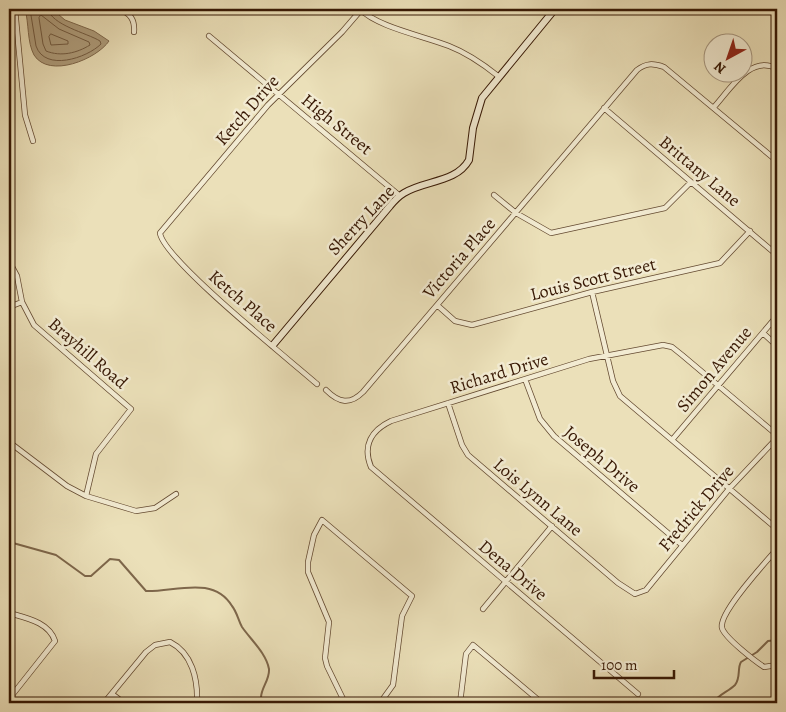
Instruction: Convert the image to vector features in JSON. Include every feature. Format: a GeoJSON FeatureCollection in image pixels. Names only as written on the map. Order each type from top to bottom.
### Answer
{"type":"FeatureCollection","features":[{"type":"Feature","properties":{"kind":"street"},"geometry":{"type":"LineString","coordinates":[[15,9],[24,108],[33,141]]}},
{"type":"Feature","properties":{"kind":"street"},"geometry":{"type":"LineString","coordinates":[[120,9],[130,14],[133,20],[134,32]]}},
{"type":"Feature","properties":{"kind":"street"},"geometry":{"type":"LineString","coordinates":[[361,9],[380,23],[413,33],[468,54],[498,76]]}},
{"type":"Feature","properties":{"kind":"street","name":"Ketch Drive"},"geometry":{"type":"LineString","coordinates":[[160,233],[279,95],[342,32],[361,9]]}},
{"type":"Feature","properties":{"kind":"street","name":"Sherry Lane"},"geometry":{"type":"LineString","coordinates":[[273,345],[400,196],[414,188],[458,173],[465,167],[469,160],[476,111],[482,98],[498,76],[555,9]]}},
{"type":"Feature","properties":{"kind":"street","name":"High Street"},"geometry":{"type":"LineString","coordinates":[[209,36],[400,196]]}},
{"type":"Feature","properties":{"kind":"street","name":"Victoria Place"},"geometry":{"type":"LineString","coordinates":[[326,390],[341,401],[356,400],[636,70],[648,63],[664,66],[714,107]]}},
{"type":"Feature","properties":{"kind":"street"},"geometry":{"type":"LineString","coordinates":[[777,68],[765,64],[755,65],[745,72],[714,107],[777,161]]}},
{"type":"Feature","properties":{"kind":"street","name":"Brittany Lane"},"geometry":{"type":"LineString","coordinates":[[604,108],[777,255]]}},
{"type":"Feature","properties":{"kind":"street"},"geometry":{"type":"LineString","coordinates":[[494,195],[516,212],[551,233],[666,208],[691,182]]}},
{"type":"Feature","properties":{"kind":"street","name":"Louis Scott Street"},"geometry":{"type":"LineString","coordinates":[[437,305],[455,320],[472,325],[592,292],[720,263],[750,232]]}},
{"type":"Feature","properties":{"kind":"street","name":"Ketch Place"},"geometry":{"type":"LineString","coordinates":[[160,233],[162,240],[182,266],[317,384]]}},
{"type":"Feature","properties":{"kind":"street","name":"Brayhill Road"},"geometry":{"type":"LineString","coordinates":[[9,261],[17,276],[22,302],[34,325],[131,409],[96,454],[86,496]]}},
{"type":"Feature","properties":{"kind":"street"},"geometry":{"type":"LineString","coordinates":[[592,292],[613,381],[620,396],[777,529]]}},
{"type":"Feature","properties":{"kind":"street"},"geometry":{"type":"LineString","coordinates":[[9,307],[22,302]]}},
{"type":"Feature","properties":{"kind":"street","name":"Simon Avenue"},"geometry":{"type":"LineString","coordinates":[[672,440],[777,316]]}},
{"type":"Feature","properties":{"kind":"street"},"geometry":{"type":"LineString","coordinates":[[763,334],[777,346]]}},
{"type":"Feature","properties":{"kind":"street","name":"Richard Drive"},"geometry":{"type":"LineString","coordinates":[[371,466],[368,460],[368,445],[378,427],[448,403],[589,360],[656,346],[672,348],[719,385]]}},
{"type":"Feature","properties":{"kind":"street","name":"Joseph Drive"},"geometry":{"type":"LineString","coordinates":[[526,379],[540,418],[554,436],[682,545]]}},
{"type":"Feature","properties":{"kind":"street"},"geometry":{"type":"LineString","coordinates":[[719,385],[777,436]]}},
{"type":"Feature","properties":{"kind":"street","name":"Lois Lynn Lane"},"geometry":{"type":"LineString","coordinates":[[448,403],[462,445],[468,455],[618,583],[635,594]]}},
{"type":"Feature","properties":{"kind":"street","name":"Fredrick Drive"},"geometry":{"type":"LineString","coordinates":[[635,594],[646,590],[729,489],[760,458],[777,436]]}},
{"type":"Feature","properties":{"kind":"street"},"geometry":{"type":"LineString","coordinates":[[9,442],[67,486],[86,496],[136,511],[155,508],[176,494]]}},
{"type":"Feature","properties":{"kind":"street","name":"Dena Drive"},"geometry":{"type":"LineString","coordinates":[[371,466],[638,694]]}},
{"type":"Feature","properties":{"kind":"street"},"geometry":{"type":"LineString","coordinates":[[345,703],[327,666],[325,658],[329,622],[308,572],[308,562],[314,535],[322,520],[412,596],[402,616],[393,686],[380,703]]}},
{"type":"Feature","properties":{"kind":"street"},"geometry":{"type":"LineString","coordinates":[[483,609],[552,526]]}},
{"type":"Feature","properties":{"kind":"street"},"geometry":{"type":"LineString","coordinates":[[777,549],[730,606],[721,624],[722,630],[764,667],[777,666]]}},
{"type":"Feature","properties":{"kind":"street"},"geometry":{"type":"LineString","coordinates":[[9,613],[44,626],[53,636],[54,644],[9,699]]}},
{"type":"Feature","properties":{"kind":"street"},"geometry":{"type":"LineString","coordinates":[[104,703],[155,645],[170,642],[186,653],[193,669],[197,703]]}},
{"type":"Feature","properties":{"kind":"street"},"geometry":{"type":"LineString","coordinates":[[460,703],[466,654],[473,645],[542,703]]}},
{"type":"Feature","properties":{"kind":"street"},"geometry":{"type":"LineString","coordinates":[[112,694],[124,703]]}},
{"type":"Feature","properties":{"kind":"water"},"geometry":{"type":"Polygon","coordinates":[[[25,9],[52,9],[65,20],[94,31],[109,41],[94,54],[73,64],[61,66],[41,62],[32,50],[25,9]]]}},
{"type":"Feature","properties":{"kind":"waterway"},"geometry":{"type":"LineString","coordinates":[[9,539],[13,543],[56,555],[85,576],[91,576],[110,559],[119,560],[146,591],[193,587],[215,591],[224,596],[235,611],[242,627],[262,652],[267,663],[269,673],[261,699],[266,703],[274,700],[285,703]]}},
{"type":"Feature","properties":{"kind":"waterway"},"geometry":{"type":"LineString","coordinates":[[713,703],[735,685],[741,662],[757,652],[768,641],[777,640]]}}]}
